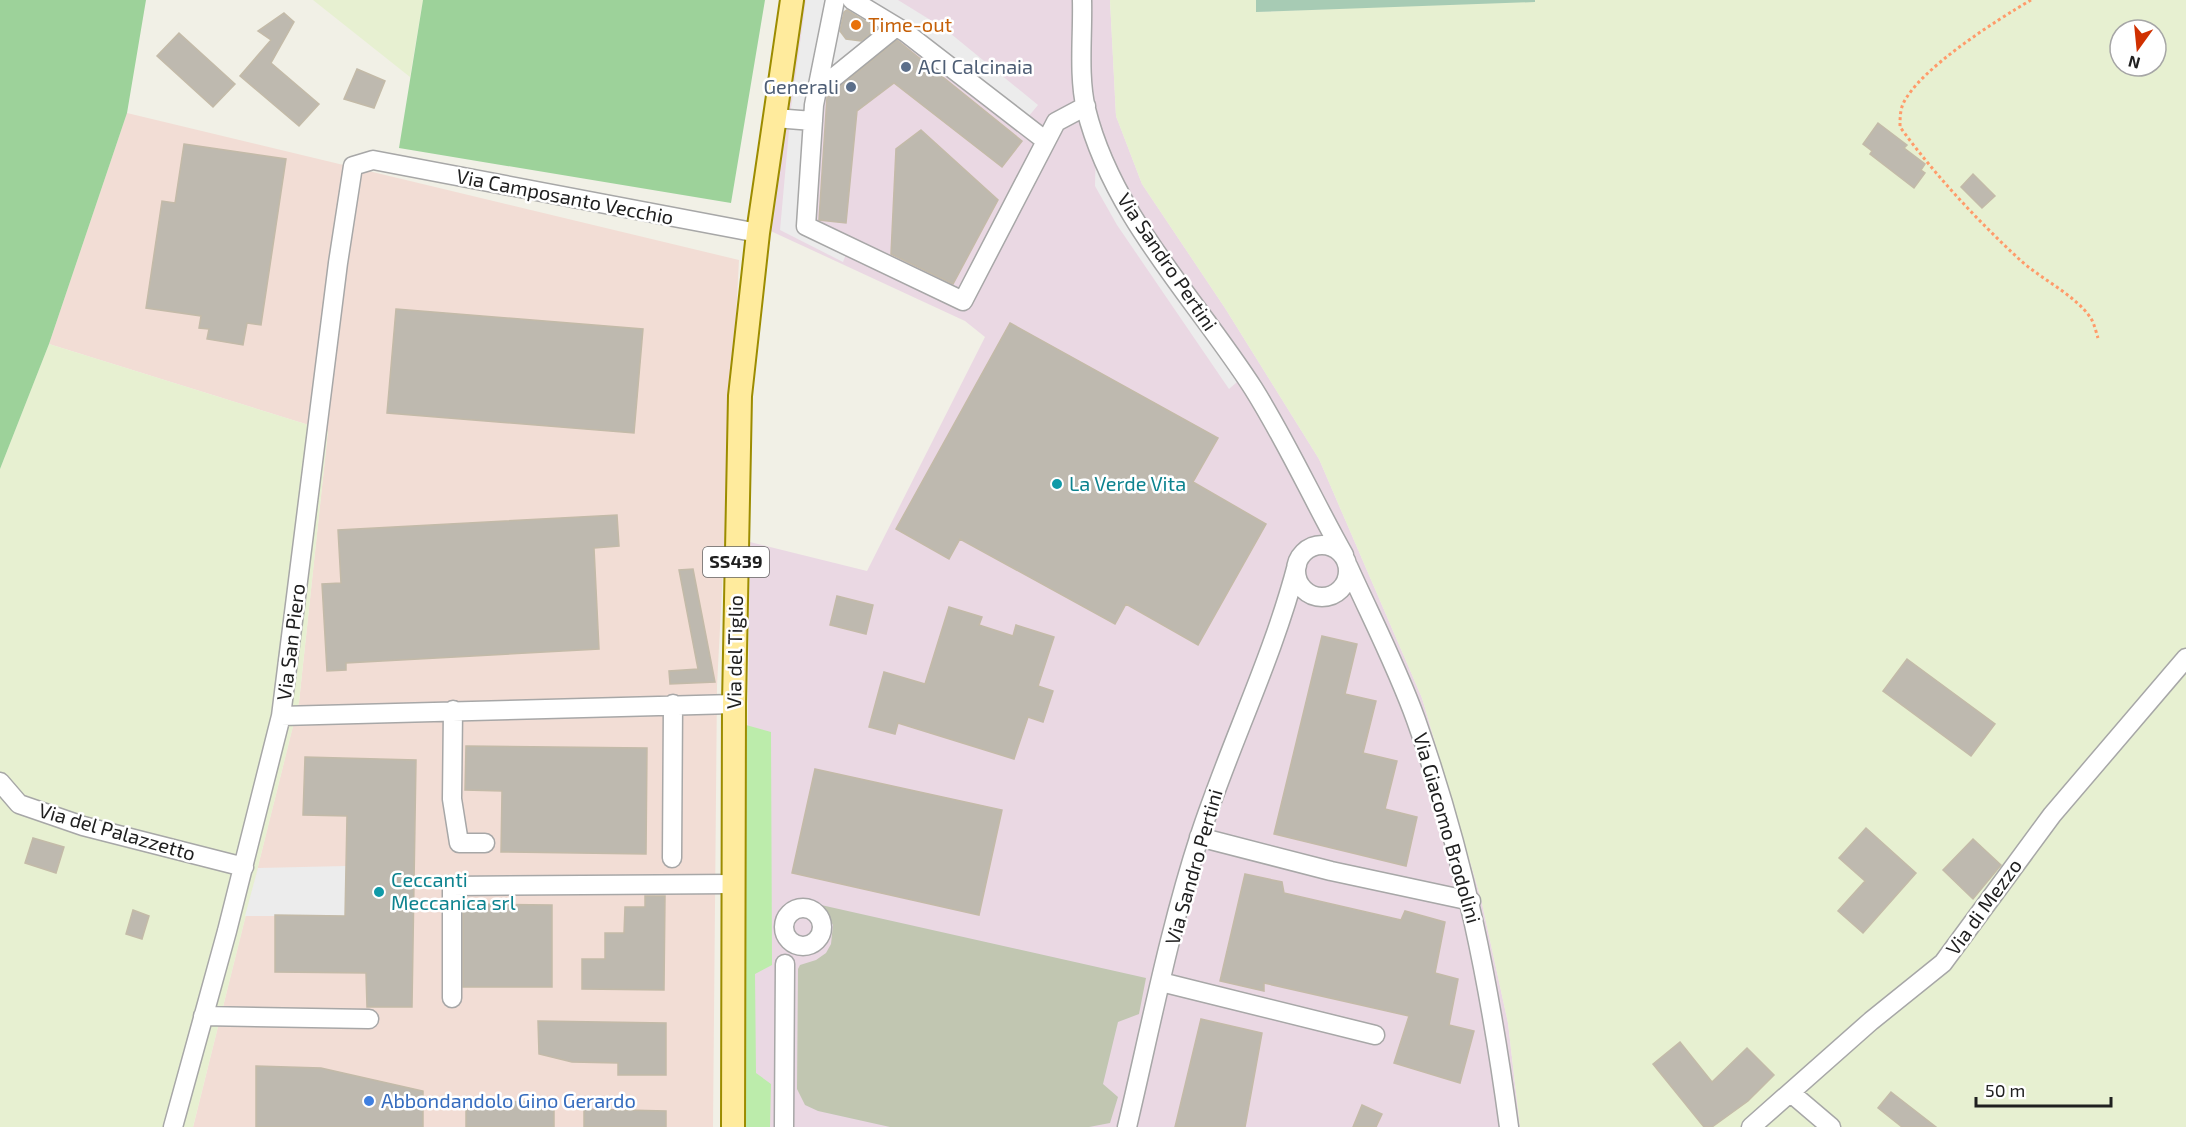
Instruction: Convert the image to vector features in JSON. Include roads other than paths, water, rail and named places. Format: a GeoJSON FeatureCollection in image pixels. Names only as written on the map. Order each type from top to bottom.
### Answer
{"type":"FeatureCollection","features":[{"type":"Feature","properties":{"kind":"main road","name":"Via del Tiglio"},"geometry":{"type":"LineString","coordinates":[[733,1127],[734,704],[740,396],[758,233],[792,0]]}},
{"type":"Feature","properties":{"kind":"street"},"geometry":{"type":"LineString","coordinates":[[835,0],[813,121],[806,226],[963,301],[1046,141],[1062,117],[1086,106]]}},
{"type":"Feature","properties":{"kind":"street"},"geometry":{"type":"LineString","coordinates":[[852,0],[896,27],[1046,141]]}},
{"type":"Feature","properties":{"kind":"street","name":"Via Sandro Pertini"},"geometry":{"type":"LineString","coordinates":[[1082,0],[1086,106],[1096,143],[1125,203],[1252,387],[1284,440],[1346,561]]}},
{"type":"Feature","properties":{"kind":"street"},"geometry":{"type":"LineString","coordinates":[[817,91],[896,27]]}},
{"type":"Feature","properties":{"kind":"street"},"geometry":{"type":"LineString","coordinates":[[775,118],[813,121]]}},
{"type":"Feature","properties":{"kind":"street","name":"Via Camposanto Vecchio"},"geometry":{"type":"LineString","coordinates":[[373,160],[758,233]]}},
{"type":"Feature","properties":{"kind":"street","name":"Via San Piero"},"geometry":{"type":"LineString","coordinates":[[173,1127],[244,867],[281,716],[338,263],[353,166],[373,160]]}},
{"type":"Feature","properties":{"kind":"street","name":"Via Sandro Pertini"},"geometry":{"type":"LineString","coordinates":[[1127,1127],[1161,982],[1199,837],[1226,761],[1284,615],[1300,559],[1315,526],[1315,504]]}},
{"type":"Feature","properties":{"kind":"street"},"geometry":{"type":"LineString","coordinates":[[1324,545],[1346,561],[1345,585],[1327,597],[1306,591],[1300,584],[1300,559],[1324,545]]}},
{"type":"Feature","properties":{"kind":"street","name":"Via Giacomo Brodolini"},"geometry":{"type":"LineString","coordinates":[[1346,561],[1415,719],[1471,901],[1495,1025],[1509,1127]]}},
{"type":"Feature","properties":{"kind":"street"},"geometry":{"type":"LineString","coordinates":[[1284,615],[1299,603],[1327,597],[1348,596],[1367,608]]}},
{"type":"Feature","properties":{"kind":"street","name":"Via di Mezzo"},"geometry":{"type":"LineString","coordinates":[[1751,1127],[1871,1021],[1943,963],[2052,815],[2186,658]]}},
{"type":"Feature","properties":{"kind":"street"},"geometry":{"type":"LineString","coordinates":[[672,858],[673,704]]}},
{"type":"Feature","properties":{"kind":"street"},"geometry":{"type":"LineString","coordinates":[[281,716],[734,704]]}},
{"type":"Feature","properties":{"kind":"street"},"geometry":{"type":"LineString","coordinates":[[453,710],[452,799],[459,843],[485,843]]}},
{"type":"Feature","properties":{"kind":"street","name":"Via del Palazzetto"},"geometry":{"type":"LineString","coordinates":[[0,782],[19,804],[83,826],[244,867]]}},
{"type":"Feature","properties":{"kind":"street"},"geometry":{"type":"LineString","coordinates":[[1199,837],[1331,871],[1471,901]]}},
{"type":"Feature","properties":{"kind":"street"},"geometry":{"type":"LineString","coordinates":[[452,998],[452,886],[734,884]]}},
{"type":"Feature","properties":{"kind":"street"},"geometry":{"type":"LineString","coordinates":[[784,1127],[784,930],[787,916],[794,910],[802,908],[816,913],[822,928],[821,935],[812,944],[790,955],[785,964]]}},
{"type":"Feature","properties":{"kind":"street"},"geometry":{"type":"LineString","coordinates":[[784,930],[792,943],[804,946]]}},
{"type":"Feature","properties":{"kind":"street"},"geometry":{"type":"LineString","coordinates":[[1161,982],[1375,1035]]}},
{"type":"Feature","properties":{"kind":"street"},"geometry":{"type":"LineString","coordinates":[[203,1016],[369,1019]]}},
{"type":"Feature","properties":{"kind":"street"},"geometry":{"type":"LineString","coordinates":[[1791,1093],[1831,1127]]}},
{"type":"Feature","properties":{"kind":"place","name":"Time-out"},"geometry":{"type":"Point","coordinates":[856,25]}},
{"type":"Feature","properties":{"kind":"place","name":"ACI Calcinaia"},"geometry":{"type":"Point","coordinates":[906,67]}},
{"type":"Feature","properties":{"kind":"place","name":"Generali"},"geometry":{"type":"Point","coordinates":[851,87]}},
{"type":"Feature","properties":{"kind":"place","name":"La Verde Vita"},"geometry":{"type":"Point","coordinates":[1057,484]}},
{"type":"Feature","properties":{"kind":"place","name":"Ceccanti Meccanica srl"},"geometry":{"type":"Point","coordinates":[379,892]}},
{"type":"Feature","properties":{"kind":"place","name":"Abbondandolo Gino Gerardo"},"geometry":{"type":"Point","coordinates":[369,1101]}}]}
